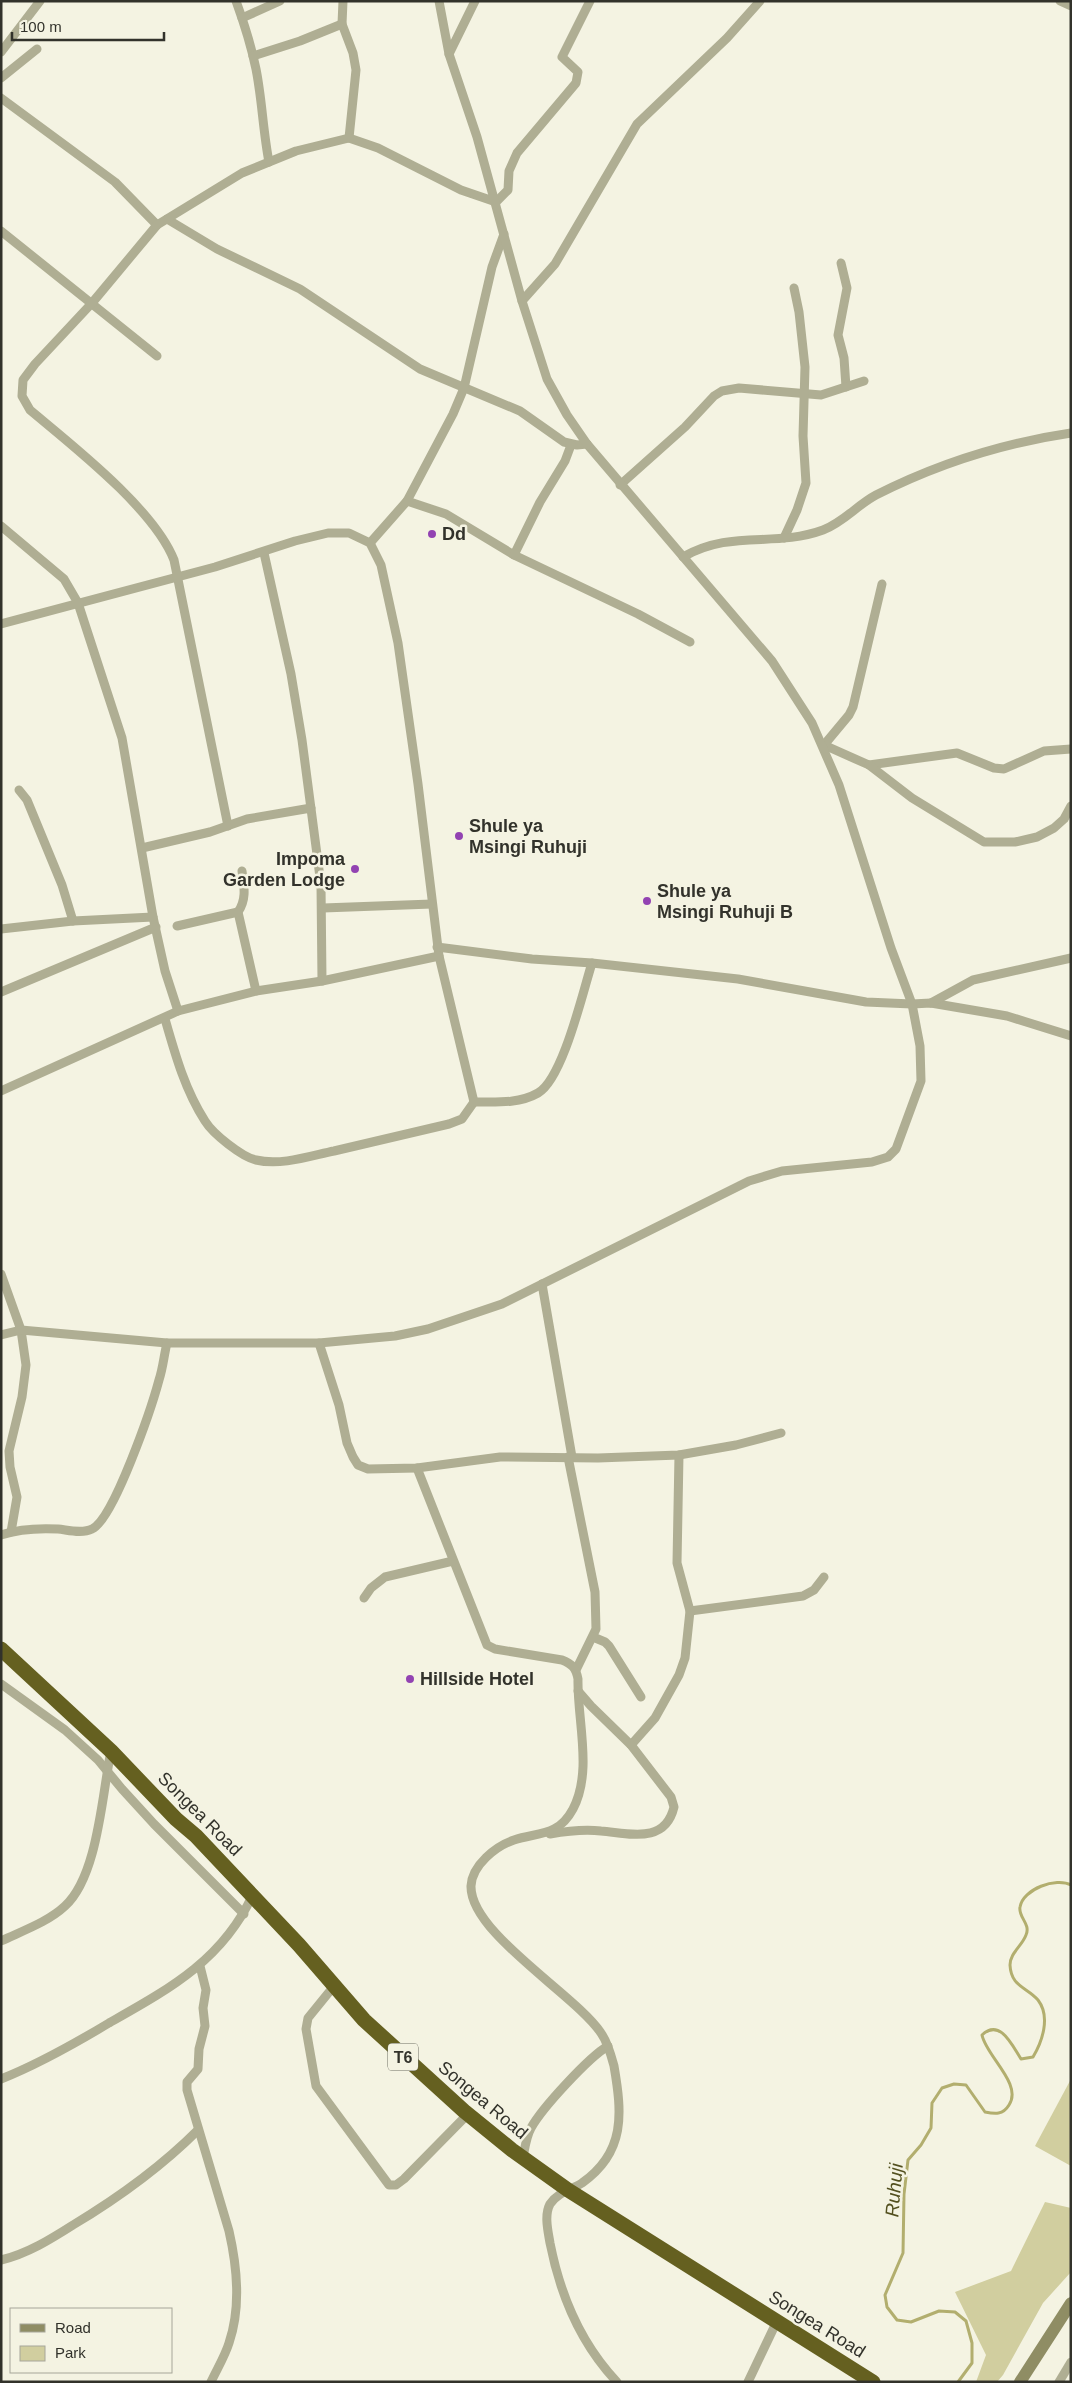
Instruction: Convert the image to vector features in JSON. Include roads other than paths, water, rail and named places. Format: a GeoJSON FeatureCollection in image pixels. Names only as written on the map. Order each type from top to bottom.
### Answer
{"type":"FeatureCollection","features":[{"type":"Feature","properties":{"kind":"highway","name":"Songea Road"},"geometry":{"type":"LineString","coordinates":[[1,1649],[111,1750],[176,1820],[196,1836],[253,1894],[379,2034],[468,2114],[523,2158],[568,2190],[873,2382]]}},
{"type":"Feature","properties":{"kind":"main road"},"geometry":{"type":"LineString","coordinates":[[1020,2382],[1071,2303]]}},
{"type":"Feature","properties":{"kind":"street"},"geometry":{"type":"LineString","coordinates":[[1,52],[40,1]]}},
{"type":"Feature","properties":{"kind":"street"},"geometry":{"type":"LineString","coordinates":[[236,1],[253,56],[269,162]]}},
{"type":"Feature","properties":{"kind":"street"},"geometry":{"type":"LineString","coordinates":[[242,18],[280,1]]}},
{"type":"Feature","properties":{"kind":"street"},"geometry":{"type":"LineString","coordinates":[[343,1],[342,24],[356,70],[349,138]]}},
{"type":"Feature","properties":{"kind":"street"},"geometry":{"type":"LineString","coordinates":[[1,1335],[22,1330],[167,1343],[319,1343],[395,1336],[428,1329],[502,1304],[749,1181],[782,1171],[872,1162],[888,1157],[896,1149],[921,1080],[920,1046],[912,1004],[891,948],[839,785],[824,745],[772,661],[587,444],[566,415],[547,378],[522,301],[477,137],[449,54],[439,1]]}},
{"type":"Feature","properties":{"kind":"street"},"geometry":{"type":"LineString","coordinates":[[449,54],[475,1]]}},
{"type":"Feature","properties":{"kind":"street"},"geometry":{"type":"LineString","coordinates":[[496,202],[508,190],[509,171],[517,153],[576,83],[577,70],[562,57],[590,1]]}},
{"type":"Feature","properties":{"kind":"street"},"geometry":{"type":"LineString","coordinates":[[522,301],[555,264],[638,124],[727,38],[760,1]]}},
{"type":"Feature","properties":{"kind":"street"},"geometry":{"type":"LineString","coordinates":[[1060,1],[1071,6]]}},
{"type":"Feature","properties":{"kind":"street"},"geometry":{"type":"LineString","coordinates":[[253,56],[300,41],[342,24]]}},
{"type":"Feature","properties":{"kind":"street"},"geometry":{"type":"LineString","coordinates":[[1,78],[37,49]]}},
{"type":"Feature","properties":{"kind":"street"},"geometry":{"type":"LineString","coordinates":[[1,98],[108,176],[140,205],[157,224]]}},
{"type":"Feature","properties":{"kind":"street"},"geometry":{"type":"LineString","coordinates":[[228,826],[177,576],[168,545],[122,491],[30,410],[22,396],[23,380],[35,364],[92,304],[157,224],[242,173],[296,151],[349,138],[378,148],[461,190],[496,202]]}},
{"type":"Feature","properties":{"kind":"street"},"geometry":{"type":"LineString","coordinates":[[167,219],[218,249],[300,289],[414,366],[434,377],[520,412],[571,445],[587,444]]}},
{"type":"Feature","properties":{"kind":"street"},"geometry":{"type":"LineString","coordinates":[[1,231],[157,356]]}},
{"type":"Feature","properties":{"kind":"street"},"geometry":{"type":"LineString","coordinates":[[370,543],[407,501],[453,414],[464,388],[492,267],[504,234]]}},
{"type":"Feature","properties":{"kind":"street"},"geometry":{"type":"LineString","coordinates":[[841,263],[847,288],[838,335],[844,358],[846,387]]}},
{"type":"Feature","properties":{"kind":"street"},"geometry":{"type":"LineString","coordinates":[[784,538],[798,510],[806,484],[803,436],[806,393],[803,339],[794,288]]}},
{"type":"Feature","properties":{"kind":"street"},"geometry":{"type":"LineString","coordinates":[[620,485],[678,434],[714,396],[722,391],[740,388],[821,395],[864,381]]}},
{"type":"Feature","properties":{"kind":"street"},"geometry":{"type":"LineString","coordinates":[[683,557],[713,543],[730,540],[784,538],[822,530],[839,522],[874,496],[941,466],[1019,442],[1071,433]]}},
{"type":"Feature","properties":{"kind":"street"},"geometry":{"type":"LineString","coordinates":[[514,555],[540,502],[565,461],[571,445]]}},
{"type":"Feature","properties":{"kind":"street"},"geometry":{"type":"LineString","coordinates":[[407,501],[446,514],[514,555],[638,614],[690,642]]}},
{"type":"Feature","properties":{"kind":"street"},"geometry":{"type":"LineString","coordinates":[[1,526],[64,579],[78,603],[122,738],[153,917],[165,971],[178,1012]]}},
{"type":"Feature","properties":{"kind":"street"},"geometry":{"type":"LineString","coordinates":[[1,624],[328,533],[349,533],[370,543],[381,565],[398,643],[438,956],[474,1102],[462,1119],[449,1124],[296,1159],[269,1162],[253,1160],[220,1138],[206,1123],[193,1100],[164,1019]]}},
{"type":"Feature","properties":{"kind":"street"},"geometry":{"type":"LineString","coordinates":[[264,552],[292,674],[311,808],[323,908],[322,981]]}},
{"type":"Feature","properties":{"kind":"street"},"geometry":{"type":"LineString","coordinates":[[824,745],[840,728],[853,707],[882,584]]}},
{"type":"Feature","properties":{"kind":"street"},"geometry":{"type":"LineString","coordinates":[[824,745],[869,764],[912,798],[984,842],[1015,842],[1037,837],[1054,828],[1064,819],[1071,806]]}},
{"type":"Feature","properties":{"kind":"street"},"geometry":{"type":"LineString","coordinates":[[869,764],[958,753],[994,768],[1004,769],[1044,751],[1071,749]]}},
{"type":"Feature","properties":{"kind":"street"},"geometry":{"type":"LineString","coordinates":[[19,790],[27,800],[62,885],[73,921]]}},
{"type":"Feature","properties":{"kind":"street"},"geometry":{"type":"LineString","coordinates":[[142,848],[228,826],[247,818],[311,808]]}},
{"type":"Feature","properties":{"kind":"street"},"geometry":{"type":"LineString","coordinates":[[242,871],[245,897],[238,912],[256,992]]}},
{"type":"Feature","properties":{"kind":"street"},"geometry":{"type":"LineString","coordinates":[[323,908],[432,904]]}},
{"type":"Feature","properties":{"kind":"street"},"geometry":{"type":"LineString","coordinates":[[177,926],[238,912]]}},
{"type":"Feature","properties":{"kind":"street"},"geometry":{"type":"LineString","coordinates":[[1,929],[73,921],[153,917]]}},
{"type":"Feature","properties":{"kind":"street"},"geometry":{"type":"LineString","coordinates":[[1,992],[156,928]]}},
{"type":"Feature","properties":{"kind":"street"},"geometry":{"type":"LineString","coordinates":[[437,946],[532,959],[592,963],[738,979],[866,1002],[931,1003],[1007,1016],[1071,1036]]}},
{"type":"Feature","properties":{"kind":"street"},"geometry":{"type":"LineString","coordinates":[[1,1091],[178,1012],[256,992],[322,981],[438,956]]}},
{"type":"Feature","properties":{"kind":"street"},"geometry":{"type":"LineString","coordinates":[[931,1003],[973,980],[1071,958]]}},
{"type":"Feature","properties":{"kind":"street"},"geometry":{"type":"LineString","coordinates":[[474,1102],[507,1102],[522,1099],[539,1093],[550,1083],[575,1019],[592,963]]}},
{"type":"Feature","properties":{"kind":"street"},"geometry":{"type":"LineString","coordinates":[[1,1274],[22,1330],[26,1365],[23,1389],[9,1451],[10,1467],[17,1497],[11,1532]]}},
{"type":"Feature","properties":{"kind":"street"},"geometry":{"type":"LineString","coordinates":[[542,1284],[570,1457],[595,1592],[596,1629],[576,1670],[582,1757],[580,1788],[572,1809],[559,1826],[544,1834]]}},
{"type":"Feature","properties":{"kind":"street"},"geometry":{"type":"LineString","coordinates":[[1,1535],[29,1529],[76,1531],[92,1529],[102,1520],[126,1473],[146,1423],[160,1379],[167,1343]]}},
{"type":"Feature","properties":{"kind":"street"},"geometry":{"type":"LineString","coordinates":[[319,1343],[340,1405],[347,1443],[358,1465],[368,1469],[417,1468],[500,1457],[679,1455],[736,1445],[780,1433]]}},
{"type":"Feature","properties":{"kind":"street"},"geometry":{"type":"LineString","coordinates":[[631,1745],[655,1718],[679,1675],[685,1658],[690,1611],[677,1563],[679,1455]]}},
{"type":"Feature","properties":{"kind":"street"},"geometry":{"type":"LineString","coordinates":[[417,1468],[487,1645],[495,1649],[562,1660],[570,1663],[576,1670]]}},
{"type":"Feature","properties":{"kind":"street"},"geometry":{"type":"LineString","coordinates":[[364,1598],[371,1588],[385,1578],[453,1561]]}},
{"type":"Feature","properties":{"kind":"street"},"geometry":{"type":"LineString","coordinates":[[690,1611],[803,1596],[814,1590],[824,1577]]}},
{"type":"Feature","properties":{"kind":"street"},"geometry":{"type":"LineString","coordinates":[[593,1637],[605,1642],[609,1646],[641,1697]]}},
{"type":"Feature","properties":{"kind":"street"},"geometry":{"type":"LineString","coordinates":[[1,1684],[64,1730],[107,1770],[154,1824],[244,1914]]}},
{"type":"Feature","properties":{"kind":"street"},"geometry":{"type":"LineString","coordinates":[[578,1691],[631,1745],[670,1797],[674,1807],[666,1823],[650,1833],[635,1836],[600,1830],[573,1830],[514,1840],[491,1853],[473,1877],[471,1890],[475,1904],[492,1927],[521,1958],[592,2021],[608,2046],[614,2065],[620,2126],[617,2140],[606,2162],[582,2183],[557,2196],[549,2206],[547,2219],[555,2269],[565,2300],[578,2325],[608,2372],[618,2382]]}},
{"type":"Feature","properties":{"kind":"street"},"geometry":{"type":"LineString","coordinates":[[1,1941],[63,1908],[79,1890],[89,1866],[111,1750]]}},
{"type":"Feature","properties":{"kind":"street"},"geometry":{"type":"LineString","coordinates":[[1,2079],[76,2043],[174,1986],[200,1966],[218,1948],[244,1914],[253,1894]]}},
{"type":"Feature","properties":{"kind":"street"},"geometry":{"type":"LineString","coordinates":[[200,1966],[206,1990],[203,2008],[205,2026],[199,2050],[198,2069],[187,2085],[198,2130],[231,2241],[236,2279],[235,2315],[229,2343],[211,2382]]}},
{"type":"Feature","properties":{"kind":"street"},"geometry":{"type":"LineString","coordinates":[[334,1986],[308,2018],[306,2029],[316,2086],[384,2181],[392,2187],[396,2185],[468,2114]]}},
{"type":"Feature","properties":{"kind":"street"},"geometry":{"type":"LineString","coordinates":[[523,2158],[528,2133],[537,2118],[590,2059],[608,2046]]}},
{"type":"Feature","properties":{"kind":"street"},"geometry":{"type":"LineString","coordinates":[[1,2260],[25,2252],[99,2209],[166,2160],[198,2130]]}},
{"type":"Feature","properties":{"kind":"street"},"geometry":{"type":"LineString","coordinates":[[748,2382],[777,2321]]}},
{"type":"Feature","properties":{"kind":"street"},"geometry":{"type":"LineString","coordinates":[[1059,2382],[1071,2362]]}},
{"type":"Feature","properties":{"kind":"waterway","name":"Ruhuji"},"geometry":{"type":"LineString","coordinates":[[958,2382],[972,2363],[972,2343],[966,2321],[955,2312],[939,2311],[911,2322],[897,2320],[887,2307],[885,2295],[903,2253],[904,2194],[908,2160],[921,2145],[931,2128],[932,2103],[942,2088],[954,2084],[966,2085],[985,2112],[998,2113],[1004,2111],[1009,2105],[1012,2097],[1008,2079],[990,2052],[982,2035],[988,2031],[1000,2031],[1005,2035],[1021,2059],[1033,2057],[1042,2037],[1045,2022],[1042,2007],[1038,2000],[1016,1982],[1011,1972],[1012,1957],[1027,1931],[1020,1907],[1027,1895],[1041,1886],[1057,1883],[1071,1885]]}},
{"type":"Feature","properties":{"kind":"place","name":"Dd"},"geometry":{"type":"Point","coordinates":[432,534]}},
{"type":"Feature","properties":{"kind":"place","name":"Shule ya Msingi Ruhuji"},"geometry":{"type":"Point","coordinates":[459,836]}},
{"type":"Feature","properties":{"kind":"place","name":"Impoma Garden Lodge"},"geometry":{"type":"Point","coordinates":[355,869]}},
{"type":"Feature","properties":{"kind":"place","name":"Shule ya Msingi Ruhuji B"},"geometry":{"type":"Point","coordinates":[647,901]}},
{"type":"Feature","properties":{"kind":"place","name":"Hillside Hotel"},"geometry":{"type":"Point","coordinates":[410,1679]}}]}
